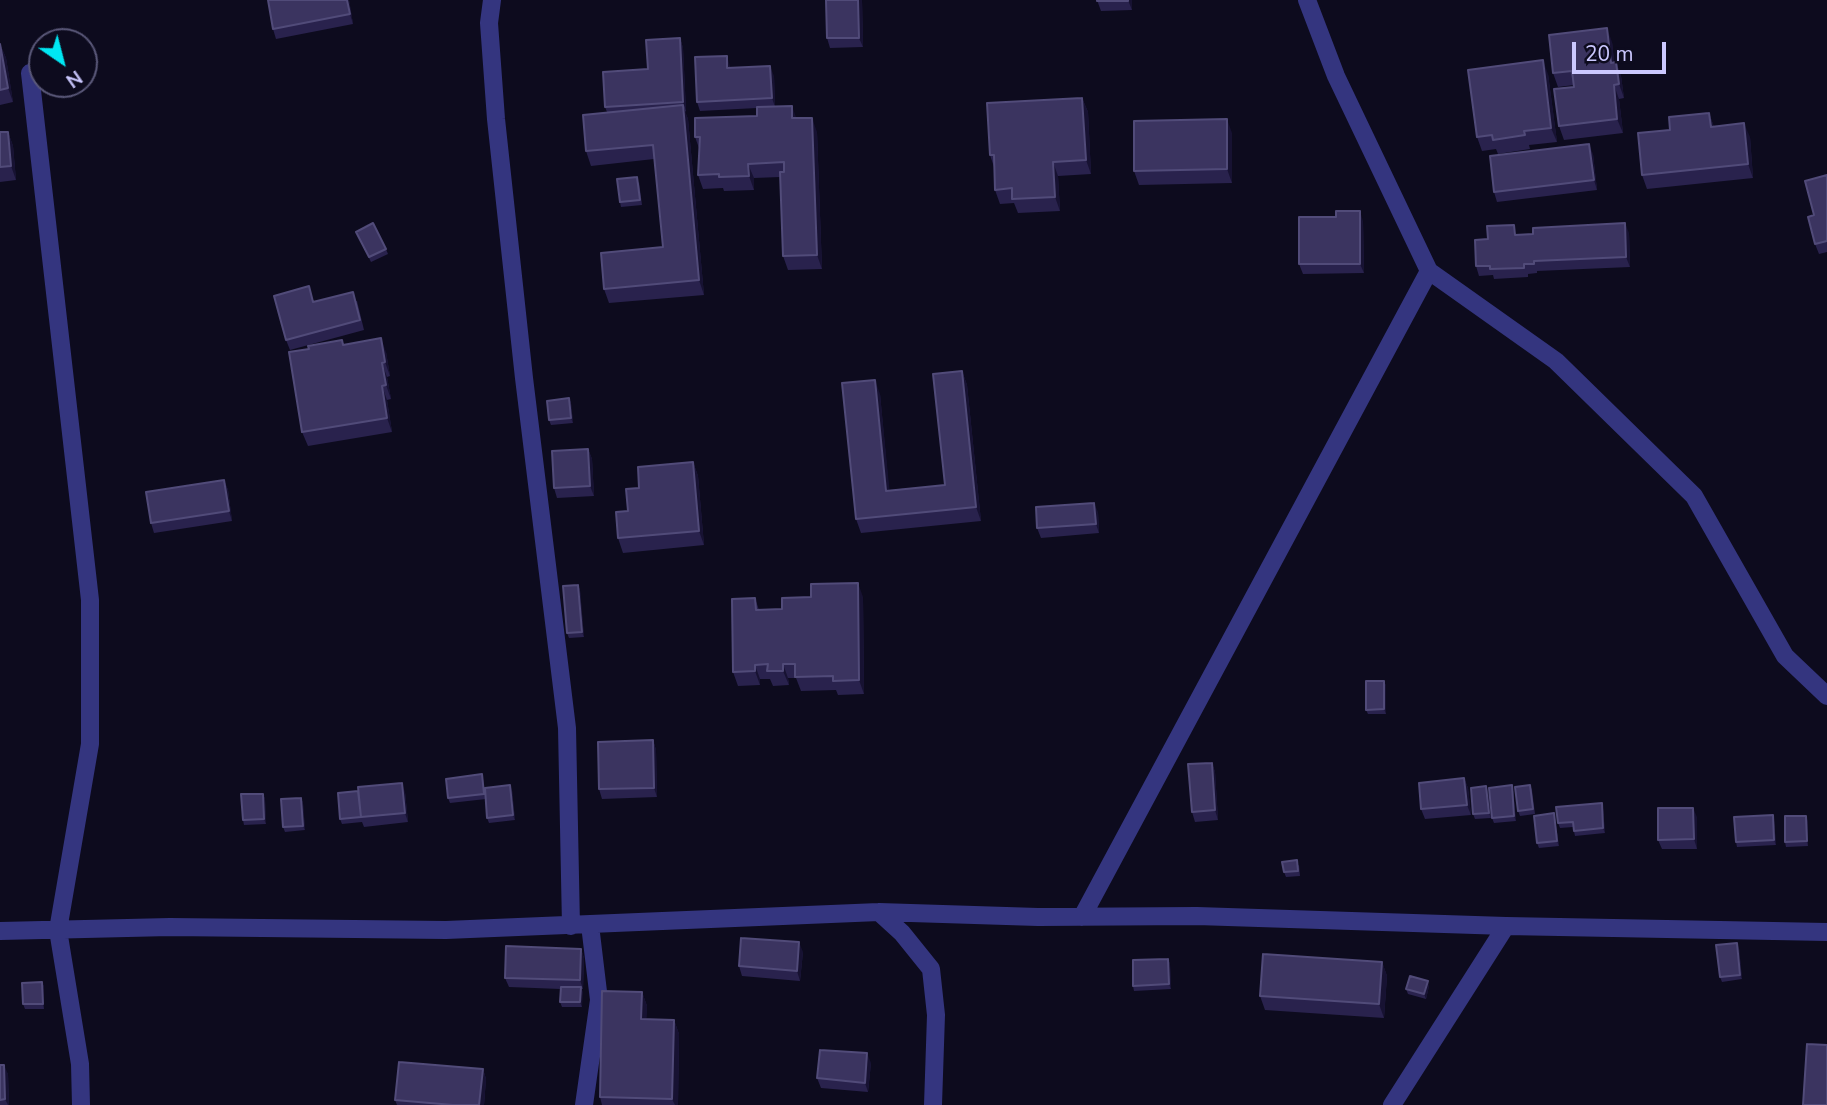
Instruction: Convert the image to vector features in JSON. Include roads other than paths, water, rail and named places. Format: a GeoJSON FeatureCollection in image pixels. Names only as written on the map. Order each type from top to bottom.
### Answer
{"type":"FeatureCollection","features":[{"type":"Feature","properties":{"kind":"street"},"geometry":{"type":"LineString","coordinates":[[492,0],[489,23],[496,119],[567,728],[571,926]]}},
{"type":"Feature","properties":{"kind":"street"},"geometry":{"type":"LineString","coordinates":[[1307,0],[1336,76],[1429,271],[1556,361],[1694,496],[1785,656],[1827,696]]}},
{"type":"Feature","properties":{"kind":"street"},"geometry":{"type":"LineString","coordinates":[[33,98],[90,600],[90,744],[58,930],[80,1065],[81,1105]]}},
{"type":"Feature","properties":{"kind":"street"},"geometry":{"type":"LineString","coordinates":[[1082,917],[1429,271]]}},
{"type":"Feature","properties":{"kind":"street"},"geometry":{"type":"LineString","coordinates":[[0,931],[170,927],[446,930],[879,912],[1082,917],[1197,916],[1506,926],[1827,932]]}},
{"type":"Feature","properties":{"kind":"street"},"geometry":{"type":"LineString","coordinates":[[879,912],[902,933],[932,969],[936,1015],[933,1105]]}},
{"type":"Feature","properties":{"kind":"street"},"geometry":{"type":"LineString","coordinates":[[584,1105],[599,1000],[590,925]]}},
{"type":"Feature","properties":{"kind":"street"},"geometry":{"type":"LineString","coordinates":[[1392,1105],[1506,926]]}}]}
